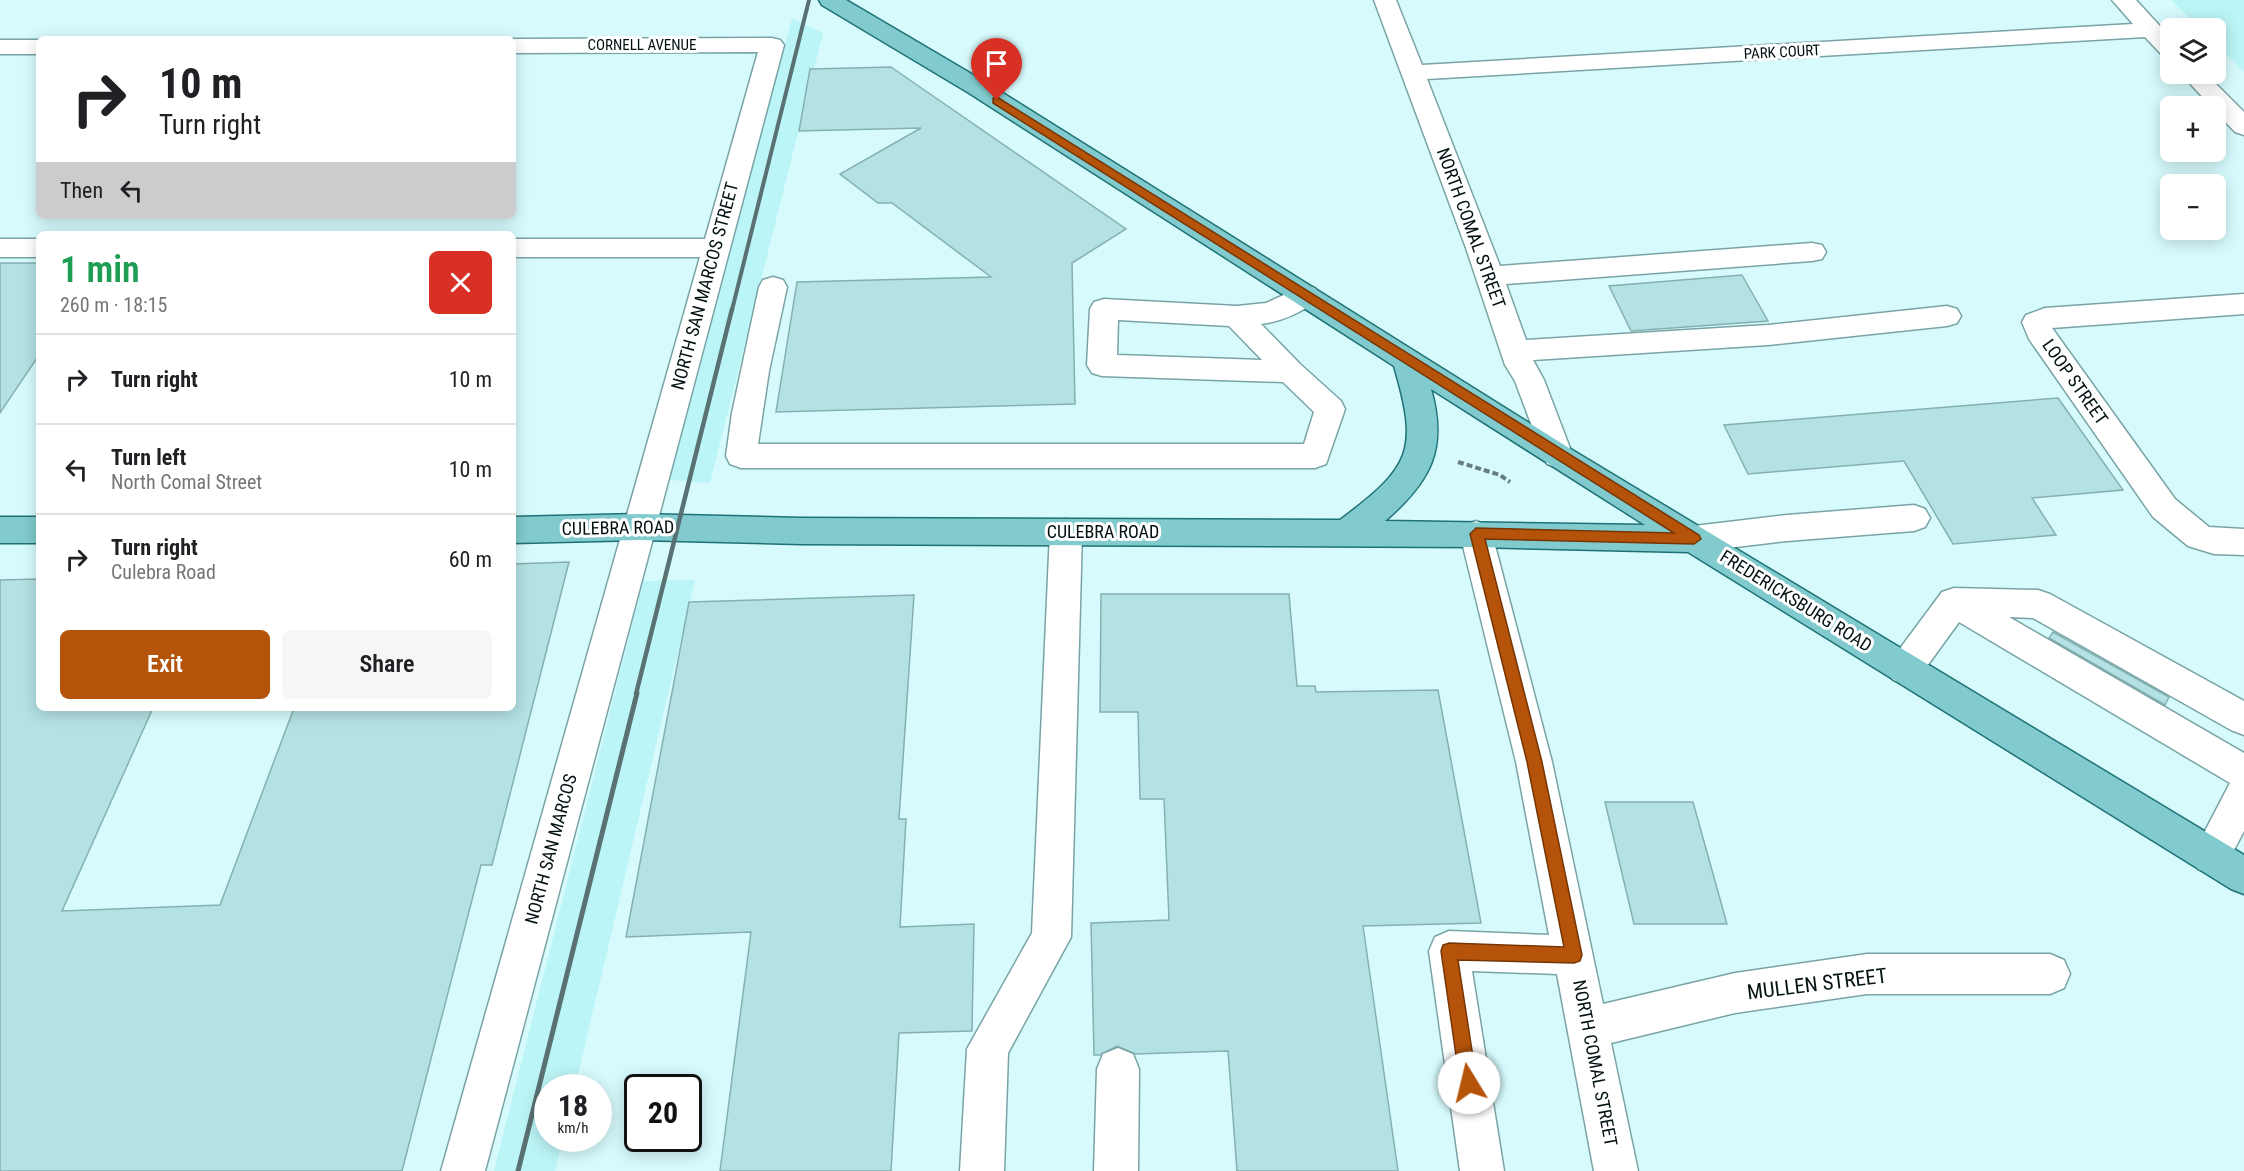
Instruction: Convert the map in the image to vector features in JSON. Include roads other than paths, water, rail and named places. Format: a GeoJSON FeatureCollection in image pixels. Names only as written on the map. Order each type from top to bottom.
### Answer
{"type":"FeatureCollection","features":[{"type":"Feature","properties":{"kind":"main road","name":"FREDERICKSBURG ROAD"},"geometry":{"type":"LineString","coordinates":[[830,0],[978,88],[1558,456],[2244,876]]}},
{"type":"Feature","properties":{"kind":"main road"},"geometry":{"type":"LineString","coordinates":[[1347,533],[1382,507],[1405,480],[1422,451],[1424,430],[1407,360]]}},
{"type":"Feature","properties":{"kind":"main road","name":"CULEBRA ROAD"},"geometry":{"type":"LineString","coordinates":[[516,530],[639,527],[801,531],[1476,534],[1694,539]]}},
{"type":"Feature","properties":{"kind":"main road"},"geometry":{"type":"LineString","coordinates":[[0,530],[36,530]]}},
{"type":"Feature","properties":{"kind":"street","name":"NORTH COMAL STREET"},"geometry":{"type":"LineString","coordinates":[[1385,0],[1490,276],[1515,351],[1558,456]]}},
{"type":"Feature","properties":{"kind":"street"},"geometry":{"type":"LineString","coordinates":[[2123,0],[2160,39]]}},
{"type":"Feature","properties":{"kind":"street","name":"PARK COURT"},"geometry":{"type":"LineString","coordinates":[[1413,73],[2151,30]]}},
{"type":"Feature","properties":{"kind":"street","name":"CORNELL AVENUE"},"geometry":{"type":"LineString","coordinates":[[516,46],[772,45]]}},
{"type":"Feature","properties":{"kind":"street","name":"NORTH SAN MARCOS STREET"},"geometry":{"type":"LineString","coordinates":[[639,527],[772,45]]}},
{"type":"Feature","properties":{"kind":"street"},"geometry":{"type":"LineString","coordinates":[[0,47],[36,47]]}},
{"type":"Feature","properties":{"kind":"street"},"geometry":{"type":"LineString","coordinates":[[2203,84],[2244,127]]}},
{"type":"Feature","properties":{"kind":"street"},"geometry":{"type":"LineString","coordinates":[[0,248],[36,248]]}},
{"type":"Feature","properties":{"kind":"street"},"geometry":{"type":"LineString","coordinates":[[516,248],[716,248]]}},
{"type":"Feature","properties":{"kind":"street"},"geometry":{"type":"LineString","coordinates":[[1490,276],[1812,252]]}},
{"type":"Feature","properties":{"kind":"street"},"geometry":{"type":"LineString","coordinates":[[773,287],[760,336],[746,410],[741,456],[1315,456],[1330,409],[1290,372],[1237,316]]}},
{"type":"Feature","properties":{"kind":"street"},"geometry":{"type":"LineString","coordinates":[[1290,372],[1102,365],[1104,309],[1237,316],[1271,314],[1305,295]]}},
{"type":"Feature","properties":{"kind":"street","name":"LOOP STREET"},"geometry":{"type":"LineString","coordinates":[[2244,304],[2045,318],[2036,322],[2039,332],[2164,507],[2199,537],[2223,542],[2244,542]]}},
{"type":"Feature","properties":{"kind":"street"},"geometry":{"type":"LineString","coordinates":[[1515,351],[1768,335],[1947,316]]}},
{"type":"Feature","properties":{"kind":"street"},"geometry":{"type":"LineString","coordinates":[[1694,539],[1787,528],[1914,519]]}},
{"type":"Feature","properties":{"kind":"street","name":"NORTH SAN MARCOS"},"geometry":{"type":"LineString","coordinates":[[463,1171],[639,527]]}},
{"type":"Feature","properties":{"kind":"street"},"geometry":{"type":"LineString","coordinates":[[982,1171],[988,1049],[1051,937],[1066,532]]}},
{"type":"Feature","properties":{"kind":"street","name":"NORTH COMAL STREET"},"geometry":{"type":"LineString","coordinates":[[1476,534],[1534,762],[1616,1171]]}},
{"type":"Feature","properties":{"kind":"street"},"geometry":{"type":"LineString","coordinates":[[1905,669],[1954,602]]}},
{"type":"Feature","properties":{"kind":"street"},"geometry":{"type":"LineString","coordinates":[[1954,602],[2038,604],[2244,719]]}},
{"type":"Feature","properties":{"kind":"street"},"geometry":{"type":"LineString","coordinates":[[1954,602],[2244,772]]}},
{"type":"Feature","properties":{"kind":"street"},"geometry":{"type":"LineString","coordinates":[[2211,856],[2244,794]]}},
{"type":"Feature","properties":{"kind":"street"},"geometry":{"type":"LineString","coordinates":[[1482,1171],[1449,951],[1574,955]]}},
{"type":"Feature","properties":{"kind":"street","name":"MULLEN STREET"},"geometry":{"type":"LineString","coordinates":[[1588,1028],[1735,993],[1867,974],[2050,974]]}},
{"type":"Feature","properties":{"kind":"street"},"geometry":{"type":"LineString","coordinates":[[1116,1171],[1118,1069]]}},
{"type":"Feature","properties":{"kind":"railway"},"geometry":{"type":"LineString","coordinates":[[732,310],[809,0]]}},
{"type":"Feature","properties":{"kind":"railway"},"geometry":{"type":"LineString","coordinates":[[636,694],[732,309]]}},
{"type":"Feature","properties":{"kind":"railway"},"geometry":{"type":"LineString","coordinates":[[518,1171],[637,693]]}}]}
